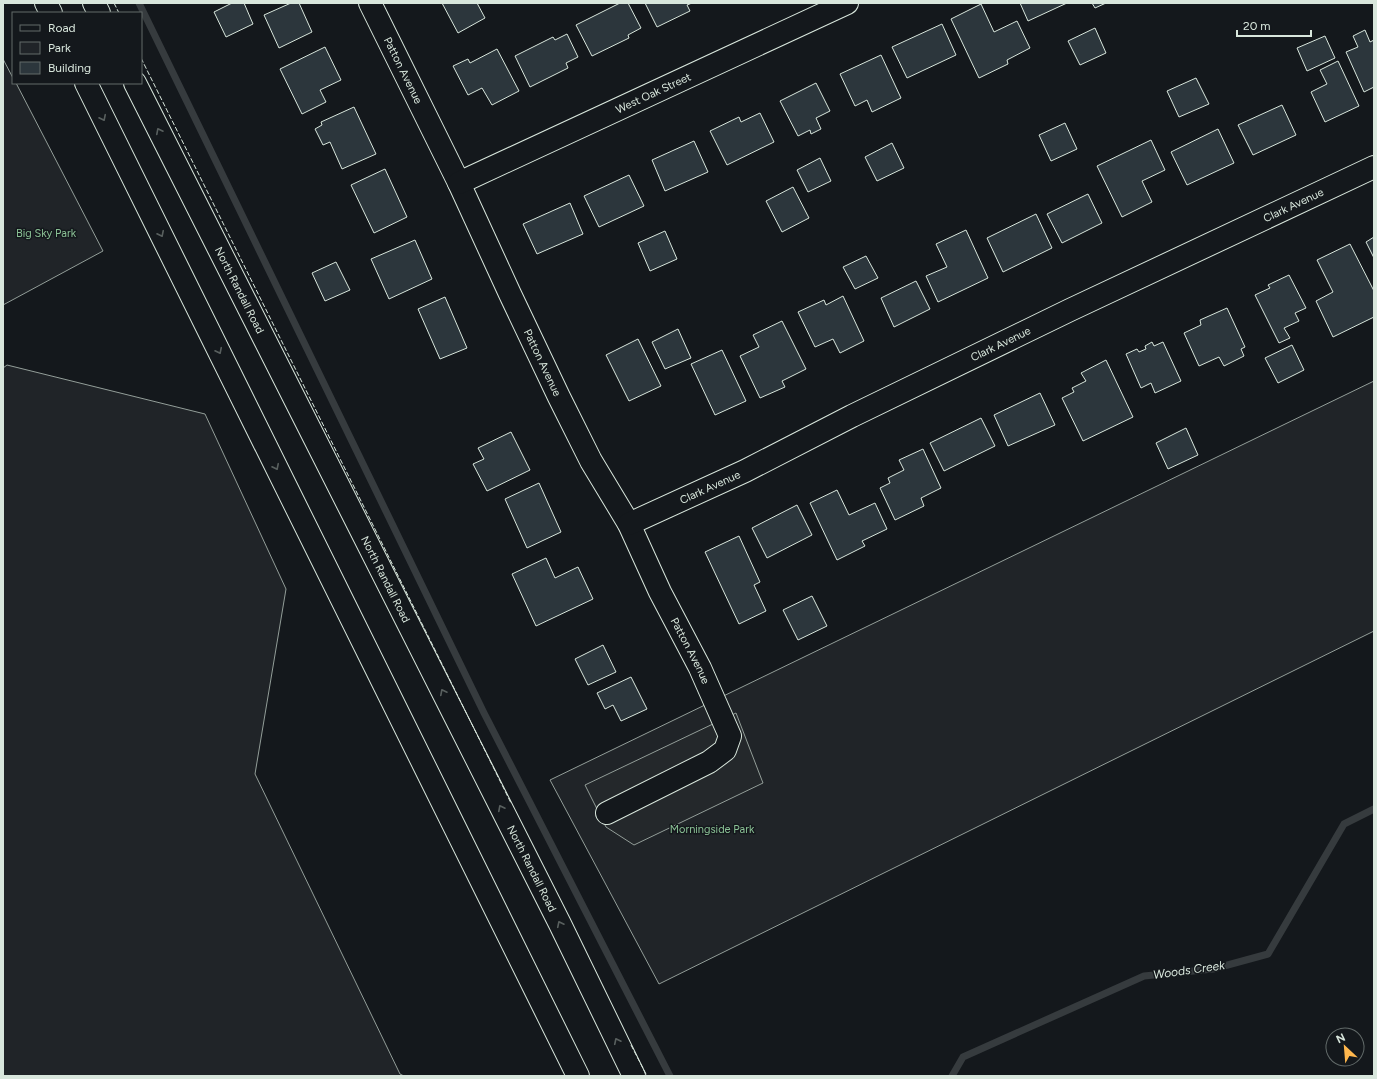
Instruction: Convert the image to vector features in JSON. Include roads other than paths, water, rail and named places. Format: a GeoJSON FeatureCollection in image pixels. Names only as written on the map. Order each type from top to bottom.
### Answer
{"type":"FeatureCollection","features":[{"type":"Feature","properties":{"kind":"main road"},"geometry":{"type":"LineString","coordinates":[[46,3],[50,12]]}},
{"type":"Feature","properties":{"kind":"main road"},"geometry":{"type":"LineString","coordinates":[[94,3],[99,12]]}},
{"type":"Feature","properties":{"kind":"main road","name":"Patton Avenue"},"geometry":{"type":"LineString","coordinates":[[370,3],[459,183],[566,411],[591,460],[629,524],[660,592],[700,668],[730,736],[725,750],[709,762],[607,813]]}},
{"type":"Feature","properties":{"kind":"main road","name":"West Oak Street"},"geometry":{"type":"LineString","coordinates":[[459,183],[847,3]]}},
{"type":"Feature","properties":{"kind":"main road"},"geometry":{"type":"LineString","coordinates":[[86,84],[578,1076]]}},
{"type":"Feature","properties":{"kind":"main road","name":"North Randall Road"},"geometry":{"type":"LineString","coordinates":[[136,84],[546,896],[634,1076]]}},
{"type":"Feature","properties":{"kind":"main road","name":"Clark Avenue"},"geometry":{"type":"LineString","coordinates":[[629,524],[745,471],[852,416],[1070,310],[1374,167]]}},
{"type":"Feature","properties":{"kind":"waterway"},"geometry":{"type":"LineString","coordinates":[[139,3],[484,713],[670,1076]]}},
{"type":"Feature","properties":{"kind":"waterway","name":"Woods Creek"},"geometry":{"type":"LineString","coordinates":[[952,1076],[963,1057],[1144,976],[1213,969],[1268,954],[1344,824],[1374,809]]}},
{"type":"Feature","properties":{"kind":"park label","name":"Big Sky Park"},"geometry":{"type":"Point","coordinates":[46,233]}},
{"type":"Feature","properties":{"kind":"park label","name":"Morningside Park"},"geometry":{"type":"Point","coordinates":[712,829]}}]}
